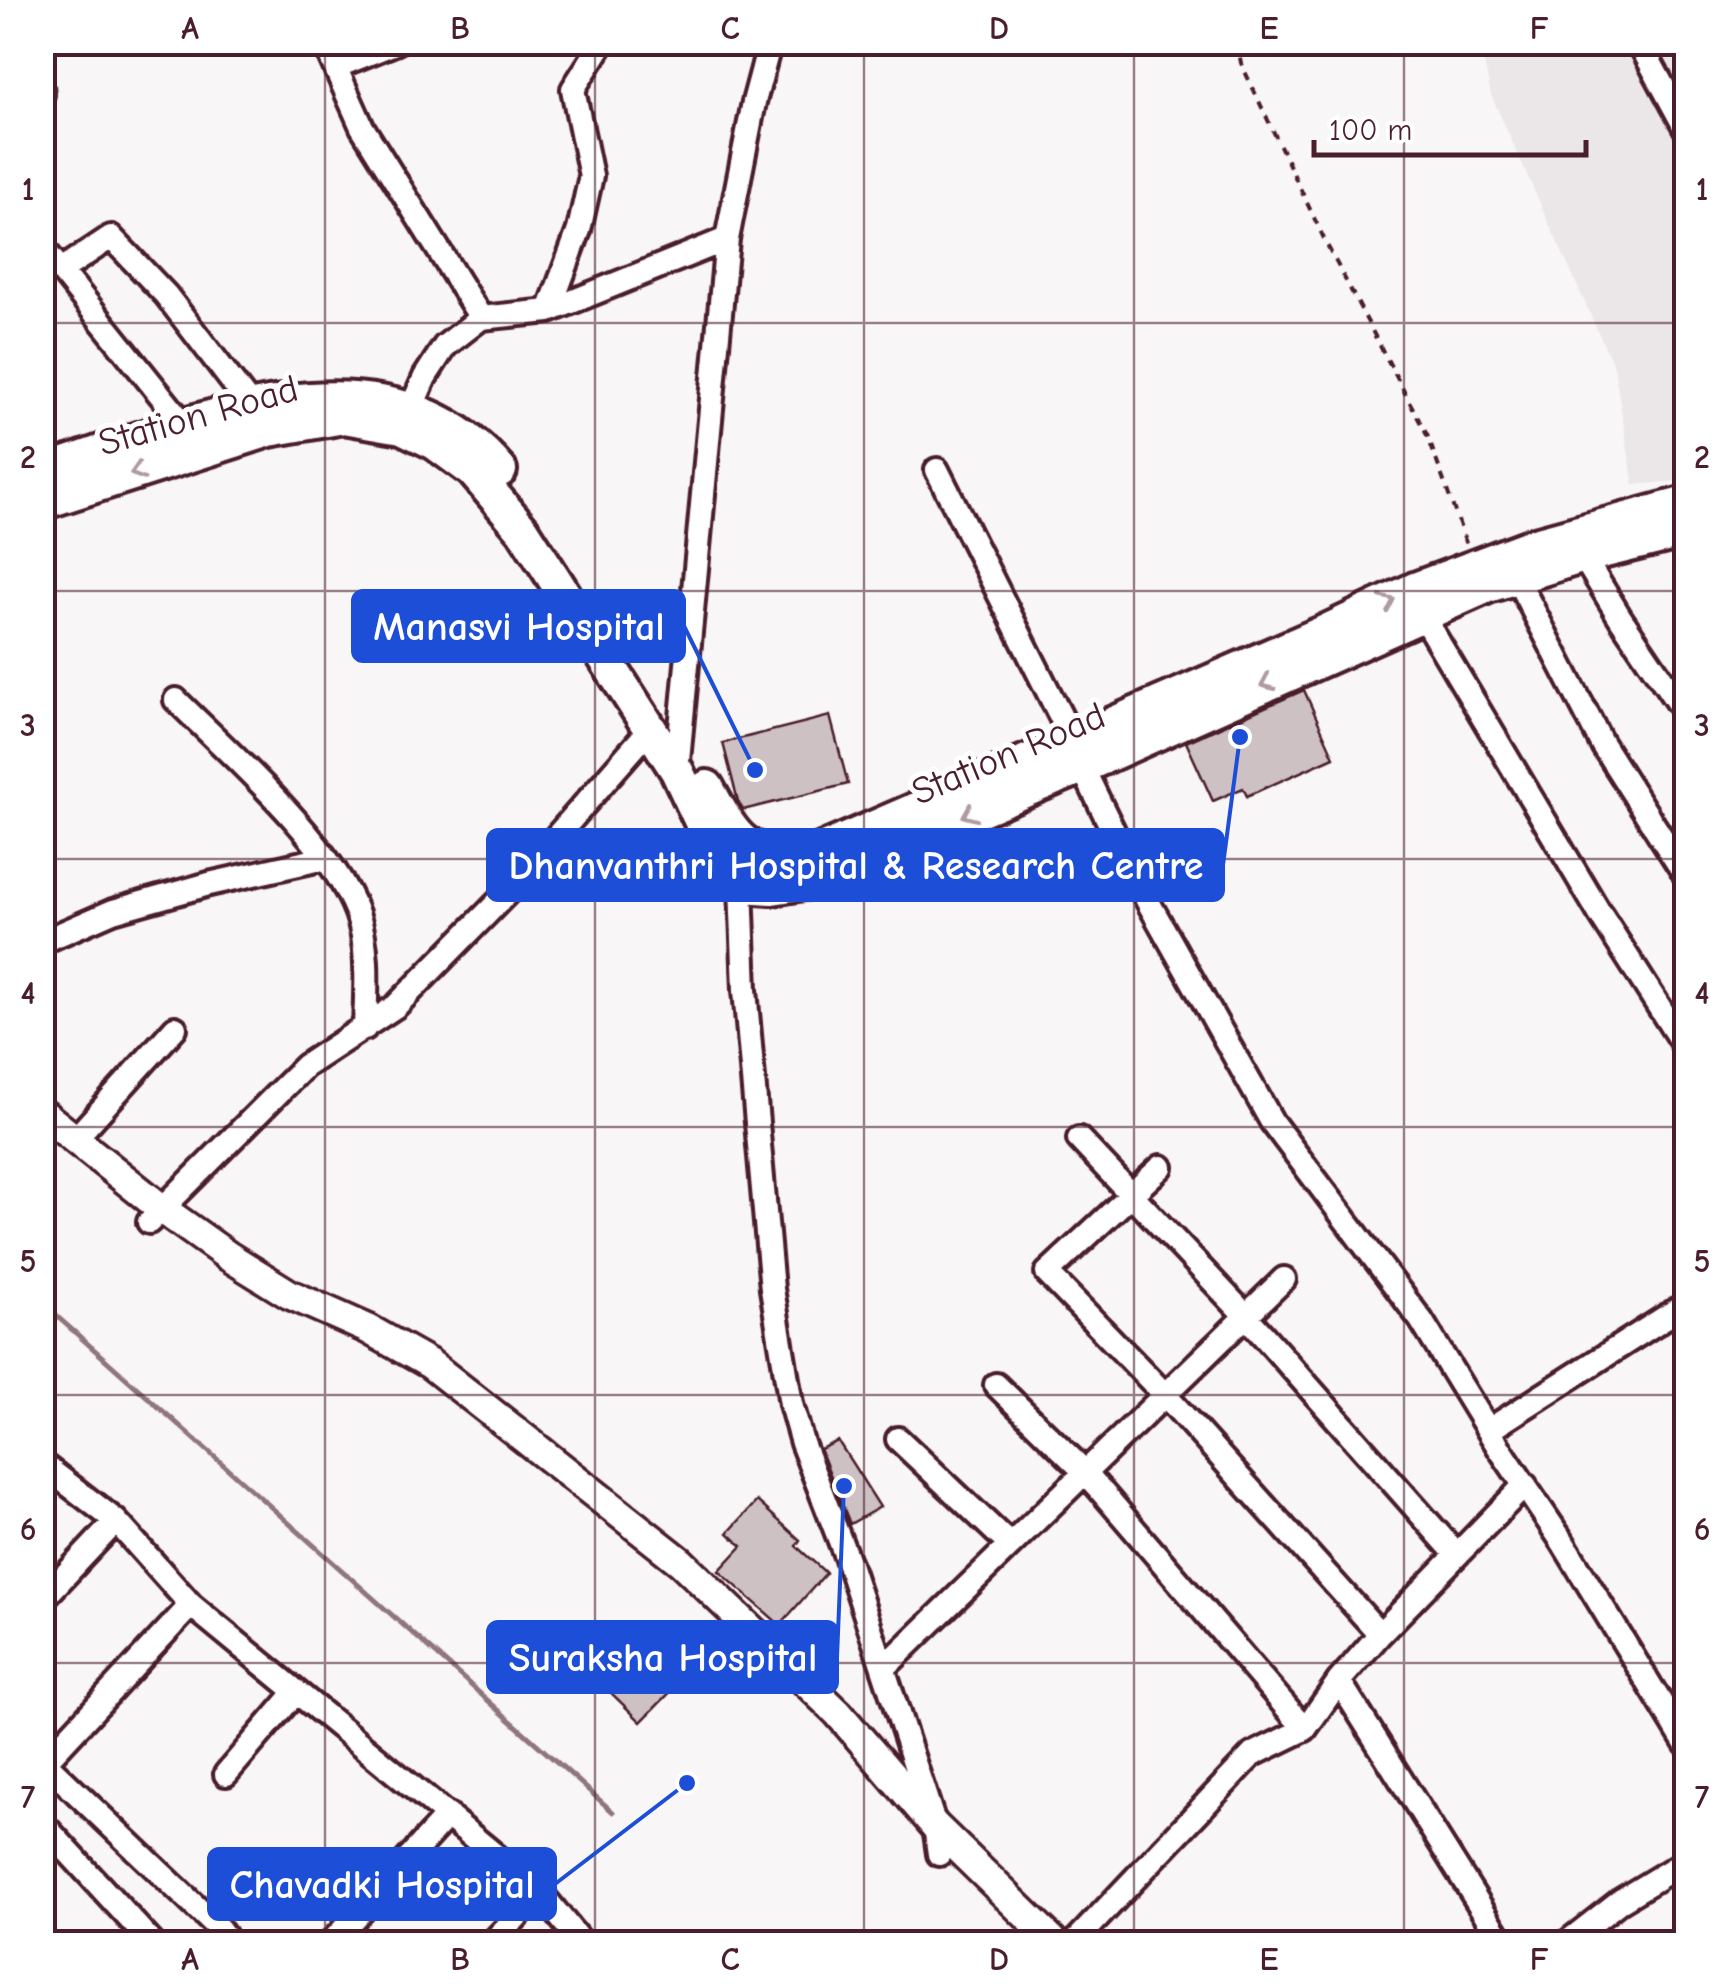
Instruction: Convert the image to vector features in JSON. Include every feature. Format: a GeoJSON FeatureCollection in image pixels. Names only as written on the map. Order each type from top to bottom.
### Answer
{"type":"FeatureCollection","features":[{"type":"Feature","properties":{"kind":"highway","name":"Station Road"},"geometry":{"type":"LineString","coordinates":[[42,472],[195,437],[343,396],[407,418],[446,422],[487,454],[536,512],[670,746],[730,829],[752,848],[775,856],[808,856],[1077,753],[1516,577],[1576,545],[1686,503]]}},
{"type":"Feature","properties":{"kind":"highway","name":"Station Road"},"geometry":{"type":"LineString","coordinates":[[42,503],[195,437]]}},
{"type":"Feature","properties":{"kind":"highway","name":"Station Road"},"geometry":{"type":"LineString","coordinates":[[670,746],[720,860],[741,886],[772,888],[804,882],[1415,589],[1474,566],[1576,545],[1686,531]]}},
{"type":"Feature","properties":{"kind":"main road"},"geometry":{"type":"LineString","coordinates":[[42,1113],[156,1215]]}},
{"type":"Feature","properties":{"kind":"main road"},"geometry":{"type":"LineString","coordinates":[[42,1136],[156,1215],[289,1294],[364,1337],[430,1364],[681,1562],[838,1713],[937,1840],[1028,1943]]}},
{"type":"Feature","properties":{"kind":"main road"},"geometry":{"type":"LineString","coordinates":[[937,1840],[1056,1944]]}},
{"type":"Feature","properties":{"kind":"main road"},"geometry":{"type":"LineString","coordinates":[[1018,1909],[1028,1943]]}},
{"type":"Feature","properties":{"kind":"street"},"geometry":{"type":"LineString","coordinates":[[324,42],[362,126],[481,318]]}},
{"type":"Feature","properties":{"kind":"street"},"geometry":{"type":"LineString","coordinates":[[335,66],[396,42]]}},
{"type":"Feature","properties":{"kind":"street"},"geometry":{"type":"LineString","coordinates":[[156,1215],[305,1066],[396,1006],[507,894],[670,746],[726,239],[770,42]]}},
{"type":"Feature","properties":{"kind":"street"},"geometry":{"type":"LineString","coordinates":[[1639,42],[1686,129]]}},
{"type":"Feature","properties":{"kind":"street"},"geometry":{"type":"LineString","coordinates":[[549,311],[580,230],[591,176],[573,89],[590,48]]}},
{"type":"Feature","properties":{"kind":"street"},"geometry":{"type":"LineString","coordinates":[[60,271],[111,236],[166,296],[260,418]]}},
{"type":"Feature","properties":{"kind":"street"},"geometry":{"type":"LineString","coordinates":[[407,418],[425,377],[445,346],[481,318],[549,311],[726,239]]}},
{"type":"Feature","properties":{"kind":"street"},"geometry":{"type":"LineString","coordinates":[[42,247],[195,437]]}},
{"type":"Feature","properties":{"kind":"street"},"geometry":{"type":"LineString","coordinates":[[938,470],[1147,900],[1272,1122],[1421,1320],[1686,1744]]}},
{"type":"Feature","properties":{"kind":"street"},"geometry":{"type":"LineString","coordinates":[[1576,545],[1683,702]]}},
{"type":"Feature","properties":{"kind":"street"},"geometry":{"type":"LineString","coordinates":[[1516,577],[1602,744],[1686,876]]}},
{"type":"Feature","properties":{"kind":"street"},"geometry":{"type":"LineString","coordinates":[[1422,615],[1600,914],[1685,1045]]}},
{"type":"Feature","properties":{"kind":"street"},"geometry":{"type":"LineString","coordinates":[[176,700],[294,820],[325,858],[356,912],[367,962],[365,1028]]}},
{"type":"Feature","properties":{"kind":"street"},"geometry":{"type":"LineString","coordinates":[[42,942],[113,911],[325,858]]}},
{"type":"Feature","properties":{"kind":"street"},"geometry":{"type":"LineString","coordinates":[[741,886],[744,990],[772,1289],[791,1404],[802,1443],[850,1564],[937,1840]]}},
{"type":"Feature","properties":{"kind":"street"},"geometry":{"type":"LineString","coordinates":[[75,1139],[176,1028]]}},
{"type":"Feature","properties":{"kind":"street"},"geometry":{"type":"LineString","coordinates":[[1078,1140],[1246,1316],[1457,1555]]}},
{"type":"Feature","properties":{"kind":"street"},"geometry":{"type":"LineString","coordinates":[[1161,1167],[1047,1273],[1165,1394],[1380,1634]]}},
{"type":"Feature","properties":{"kind":"street"},"geometry":{"type":"LineString","coordinates":[[884,1668],[1284,1279]]}},
{"type":"Feature","properties":{"kind":"street"},"geometry":{"type":"LineString","coordinates":[[1489,1430],[1686,1304]]}},
{"type":"Feature","properties":{"kind":"street"},"geometry":{"type":"LineString","coordinates":[[996,1385],[1085,1472],[1305,1729]]}},
{"type":"Feature","properties":{"kind":"street"},"geometry":{"type":"LineString","coordinates":[[898,1440],[1010,1545]]}},
{"type":"Feature","properties":{"kind":"street"},"geometry":{"type":"LineString","coordinates":[[42,1464],[116,1521],[191,1606],[540,1892],[582,1944]]}},
{"type":"Feature","properties":{"kind":"street"},"geometry":{"type":"LineString","coordinates":[[1073,1944],[1252,1755],[1305,1729],[1380,1634],[1525,1485]]}},
{"type":"Feature","properties":{"kind":"street"},"geometry":{"type":"LineString","coordinates":[[42,1600],[116,1521]]}},
{"type":"Feature","properties":{"kind":"street"},"geometry":{"type":"LineString","coordinates":[[191,1606],[44,1761],[219,1928],[224,1944]]}},
{"type":"Feature","properties":{"kind":"street"},"geometry":{"type":"LineString","coordinates":[[1340,1681],[1504,1944]]}},
{"type":"Feature","properties":{"kind":"street"},"geometry":{"type":"LineString","coordinates":[[226,1774],[296,1692]]}},
{"type":"Feature","properties":{"kind":"street"},"geometry":{"type":"LineString","coordinates":[[330,1944],[448,1815]]}},
{"type":"Feature","properties":{"kind":"street"},"geometry":{"type":"LineString","coordinates":[[42,1822],[153,1944]]}},
{"type":"Feature","properties":{"kind":"street"},"geometry":{"type":"LineString","coordinates":[[1565,1944],[1620,1901],[1686,1861]]}},
{"type":"Feature","properties":{"kind":"street"},"geometry":{"type":"LineString","coordinates":[[491,1944],[540,1892]]}},
{"type":"Feature","properties":{"kind":"path"},"geometry":{"type":"LineString","coordinates":[[1237,42],[1241,63],[1326,243],[1428,437],[1474,566]]}},
{"type":"Feature","properties":{"kind":"shaded area"},"geometry":{"type":"Polygon","coordinates":[[[1480,43],[1686,43],[1686,480],[1634,485],[1614,367],[1491,95],[1480,43]]]}},
{"type":"Feature","properties":{"kind":"building"},"geometry":{"type":"Polygon","coordinates":[[[1304,690],[1334,757],[1247,796],[1243,788],[1213,801],[1186,742],[1304,690]]]}},
{"type":"Feature","properties":{"kind":"building"},"geometry":{"type":"Polygon","coordinates":[[[830,716],[848,784],[743,810],[723,743],[830,716]]]}},
{"type":"Feature","properties":{"kind":"building"},"geometry":{"type":"Polygon","coordinates":[[[838,1441],[880,1507],[850,1524],[820,1449],[838,1441]]]}},
{"type":"Feature","properties":{"kind":"building"},"geometry":{"type":"Polygon","coordinates":[[[757,1501],[800,1540],[796,1546],[826,1573],[780,1625],[719,1571],[742,1546],[728,1533],[757,1501]]]}},
{"type":"Feature","properties":{"kind":"building"},"geometry":{"type":"Polygon","coordinates":[[[670,1624],[704,1658],[641,1722],[607,1689],[670,1624]]]}},
{"type":"Feature","properties":{"kind":"waterway"},"geometry":{"type":"LineString","coordinates":[[42,1303],[613,1812]]}},
{"type":"Feature","properties":{"kind":"place","name":"Dhanvanthri Hospital & Research Centre"},"geometry":{"type":"Point","coordinates":[1240,737]}},
{"type":"Feature","properties":{"kind":"place","name":"Manasvi Hospital"},"geometry":{"type":"Point","coordinates":[755,770]}},
{"type":"Feature","properties":{"kind":"place","name":"Suraksha Hospital"},"geometry":{"type":"Point","coordinates":[844,1486]}},
{"type":"Feature","properties":{"kind":"place","name":"Chavadki Hospital"},"geometry":{"type":"Point","coordinates":[687,1783]}}]}
